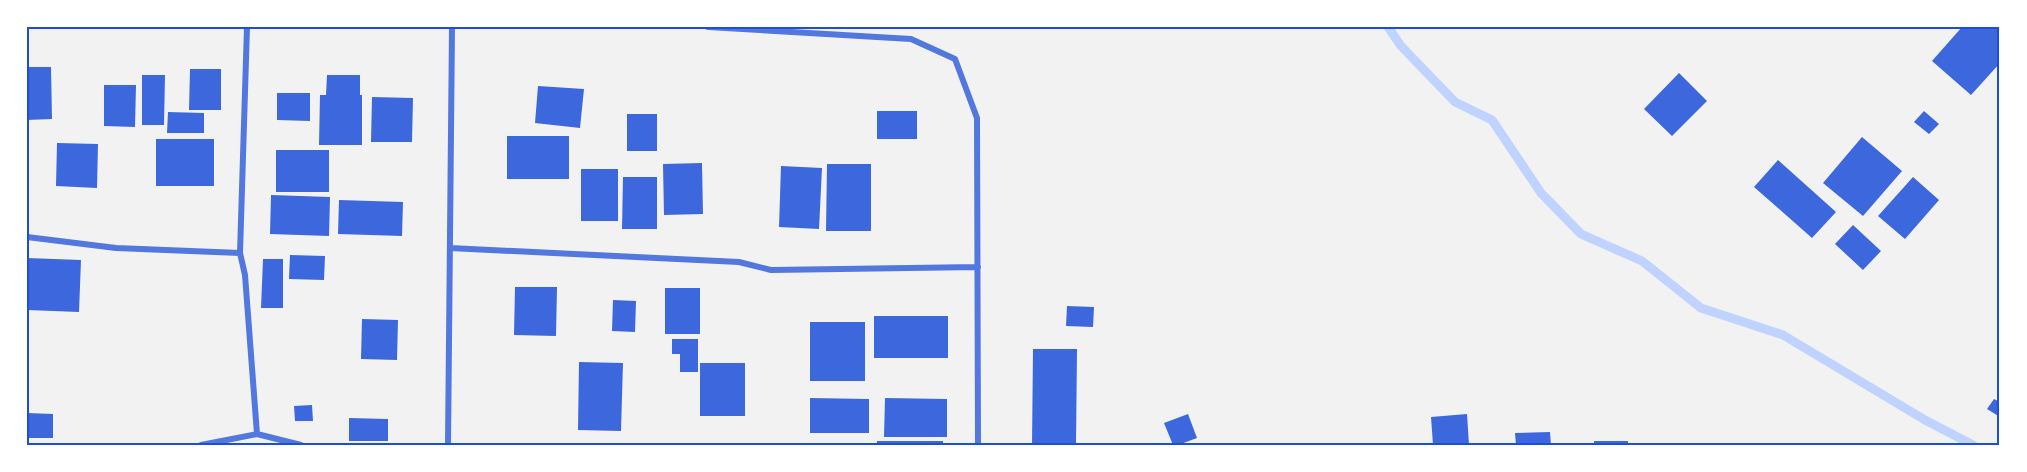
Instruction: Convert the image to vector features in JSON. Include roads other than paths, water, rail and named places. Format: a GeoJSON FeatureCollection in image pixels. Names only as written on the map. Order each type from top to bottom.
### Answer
{"type":"FeatureCollection","features":[{"type":"Feature","properties":{"kind":"street"},"geometry":{"type":"LineString","coordinates":[[247,27],[240,253],[245,275],[257,434]]}},
{"type":"Feature","properties":{"kind":"street"},"geometry":{"type":"LineString","coordinates":[[448,445],[452,27]]}},
{"type":"Feature","properties":{"kind":"street"},"geometry":{"type":"LineString","coordinates":[[708,27],[911,39],[955,59],[977,118],[978,445]]}},
{"type":"Feature","properties":{"kind":"street"},"geometry":{"type":"LineString","coordinates":[[27,237],[117,248],[240,253]]}},
{"type":"Feature","properties":{"kind":"street"},"geometry":{"type":"LineString","coordinates":[[450,248],[739,262],[771,270],[978,267]]}},
{"type":"Feature","properties":{"kind":"street"},"geometry":{"type":"LineString","coordinates":[[201,445],[257,434],[300,445]]}},
{"type":"Feature","properties":{"kind":"waterway"},"geometry":{"type":"LineString","coordinates":[[1388,27],[1401,46],[1455,102],[1492,120],[1541,193],[1581,234],[1642,261],[1701,308],[1783,335],[1925,420],[1973,445]]}}]}
